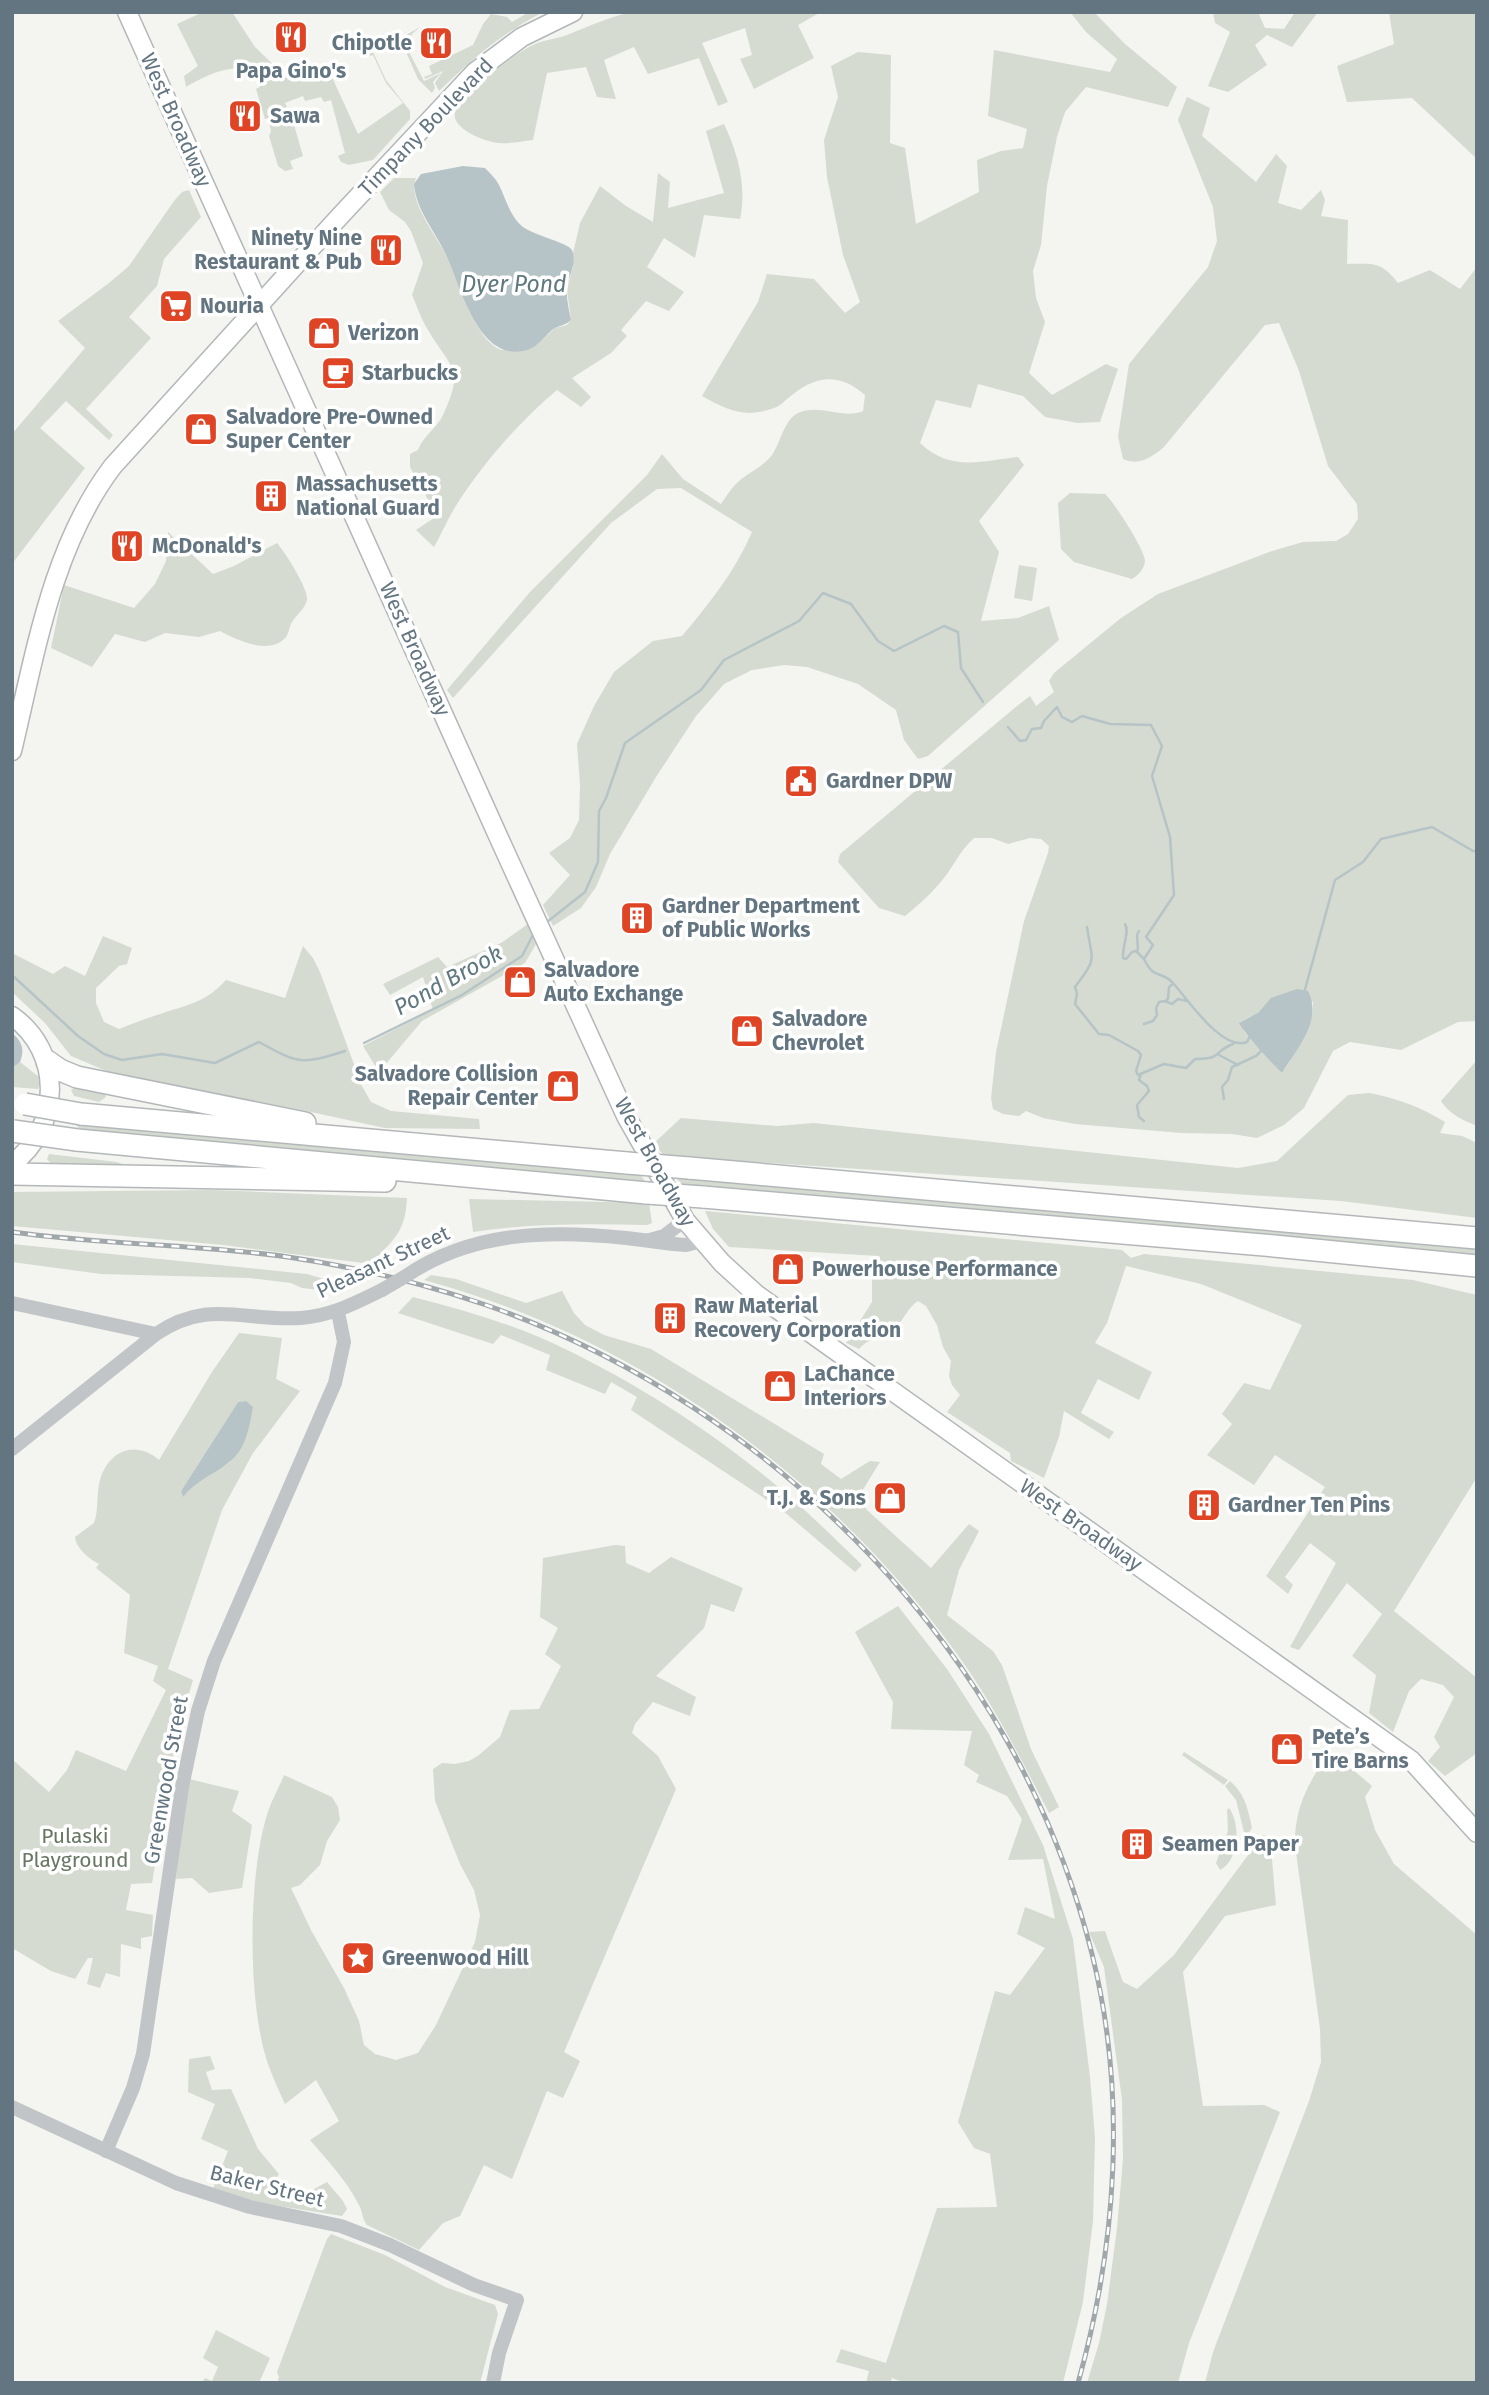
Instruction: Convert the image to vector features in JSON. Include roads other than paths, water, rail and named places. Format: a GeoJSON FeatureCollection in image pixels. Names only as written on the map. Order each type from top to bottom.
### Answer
{"type":"FeatureCollection","features":[{"type":"Feature","properties":{"kind":"highway"},"geometry":{"type":"LineString","coordinates":[[47,1060],[63,1072],[77,1077],[389,1142]]}},
{"type":"Feature","properties":{"kind":"highway"},"geometry":{"type":"LineString","coordinates":[[18,1103],[81,1114],[1477,1238]]}},
{"type":"Feature","properties":{"kind":"highway"},"geometry":{"type":"LineString","coordinates":[[13,1130],[77,1140],[516,1181],[1477,1266]]}},
{"type":"Feature","properties":{"kind":"highway"},"geometry":{"type":"LineString","coordinates":[[12,1174],[265,1180],[516,1181]]}},
{"type":"Feature","properties":{"kind":"main road","name":"West Broadway"},"geometry":{"type":"LineString","coordinates":[[127,12],[626,1116],[685,1220],[702,1241],[756,1294],[797,1325],[1411,1760],[1477,1833]]}},
{"type":"Feature","properties":{"kind":"main road","name":"Timpany Boulevard"},"geometry":{"type":"LineString","coordinates":[[259,305],[475,72],[516,41],[573,12]]}},
{"type":"Feature","properties":{"kind":"main road"},"geometry":{"type":"LineString","coordinates":[[12,751],[53,586],[80,521],[108,472],[259,305]]}},
{"type":"Feature","properties":{"kind":"main road"},"geometry":{"type":"LineString","coordinates":[[12,1016],[30,1033],[47,1060],[51,1087],[46,1118],[30,1147],[12,1164]]}},
{"type":"Feature","properties":{"kind":"street"},"geometry":{"type":"LineString","coordinates":[[648,1240],[660,1237],[685,1220]]}},
{"type":"Feature","properties":{"kind":"street","name":"Pleasant Street"},"geometry":{"type":"LineString","coordinates":[[12,1449],[156,1335],[186,1318],[206,1314],[293,1318],[338,1312],[451,1251],[499,1238],[577,1234],[685,1245],[702,1241]]}},
{"type":"Feature","properties":{"kind":"street"},"geometry":{"type":"LineString","coordinates":[[12,1303],[156,1335]]}},
{"type":"Feature","properties":{"kind":"street","name":"Greenwood Street"},"geometry":{"type":"LineString","coordinates":[[106,2151],[133,2088],[143,2054],[182,1787],[198,1711],[214,1661],[335,1383],[344,1342],[338,1312]]}},
{"type":"Feature","properties":{"kind":"street","name":"Baker Street"},"geometry":{"type":"LineString","coordinates":[[12,2107],[145,2170],[197,2191],[250,2207],[331,2222],[390,2245],[474,2285],[515,2300],[493,2383]]}},
{"type":"Feature","properties":{"kind":"water","name":"Dyer Pond"},"geometry":{"type":"Polygon","coordinates":[[[463,166],[485,168],[498,183],[512,213],[523,227],[572,250],[573,264],[567,292],[571,320],[554,328],[531,349],[510,351],[496,346],[484,335],[466,304],[443,248],[418,203],[414,184],[421,174],[463,166]]]}},
{"type":"Feature","properties":{"kind":"water"},"geometry":{"type":"Polygon","coordinates":[[[1297,989],[1308,991],[1312,1013],[1301,1044],[1282,1073],[1239,1023],[1259,1012],[1271,998],[1297,989]]]}},
{"type":"Feature","properties":{"kind":"water"},"geometry":{"type":"Polygon","coordinates":[[[12,1033],[20,1043],[22,1058],[12,1068],[12,1033]]]}},
{"type":"Feature","properties":{"kind":"water"},"geometry":{"type":"Polygon","coordinates":[[[246,1401],[253,1407],[246,1438],[239,1452],[183,1497],[181,1491],[238,1402],[246,1401]]]}},
{"type":"Feature","properties":{"kind":"waterway","name":"Pond Brook"},"geometry":{"type":"LineString","coordinates":[[547,922],[585,892],[598,862],[599,811],[625,743],[701,690],[724,660],[799,621],[823,593],[851,604],[878,641],[894,651],[944,626],[958,632],[961,668],[983,702]]}},
{"type":"Feature","properties":{"kind":"waterway","name":"Pond Brook"},"geometry":{"type":"LineString","coordinates":[[1008,727],[1020,741],[1026,740],[1032,729],[1041,728],[1057,707],[1062,717],[1072,722],[1082,716],[1110,724],[1151,725],[1162,746],[1152,776],[1170,837],[1174,895],[1146,937],[1153,945],[1144,959],[1151,970],[1168,978],[1217,1032],[1237,1043],[1247,1042],[1250,1036]]}},
{"type":"Feature","properties":{"kind":"waterway","name":"Pond Brook"},"geometry":{"type":"LineString","coordinates":[[1304,993],[1335,880],[1363,862],[1381,839],[1432,827],[1477,851]]}},
{"type":"Feature","properties":{"kind":"waterway"},"geometry":{"type":"LineString","coordinates":[[1125,924],[1127,931],[1123,958],[1126,959],[1136,951],[1144,959]]}},
{"type":"Feature","properties":{"kind":"waterway"},"geometry":{"type":"LineString","coordinates":[[1087,927],[1092,959],[1075,987],[1075,1004],[1099,1034],[1109,1035],[1138,1051],[1141,1055],[1136,1071],[1138,1075],[1164,1064],[1186,1068],[1195,1059],[1214,1056],[1233,1044]]}},
{"type":"Feature","properties":{"kind":"waterway"},"geometry":{"type":"LineString","coordinates":[[1138,950],[1139,931]]}},
{"type":"Feature","properties":{"kind":"waterway","name":"Pond Brook"},"geometry":{"type":"LineString","coordinates":[[364,1043],[462,995],[522,956],[534,933]]}},
{"type":"Feature","properties":{"kind":"waterway","name":"Pond Brook"},"geometry":{"type":"LineString","coordinates":[[12,975],[78,1036],[104,1054],[122,1060],[162,1054],[215,1063],[259,1042],[283,1055],[300,1060],[319,1059],[345,1051]]}},
{"type":"Feature","properties":{"kind":"waterway"},"geometry":{"type":"LineString","coordinates":[[1165,1001],[1168,999],[1169,987],[1173,984]]}},
{"type":"Feature","properties":{"kind":"waterway"},"geometry":{"type":"LineString","coordinates":[[1144,1024],[1153,1021],[1159,1002],[1172,1004],[1178,999],[1187,1001]]}},
{"type":"Feature","properties":{"kind":"waterway"},"geometry":{"type":"LineString","coordinates":[[1224,1099],[1222,1087],[1228,1080],[1232,1067],[1256,1056],[1262,1050]]}},
{"type":"Feature","properties":{"kind":"waterway"},"geometry":{"type":"LineString","coordinates":[[1219,1055],[1238,1065]]}},
{"type":"Feature","properties":{"kind":"waterway"},"geometry":{"type":"LineString","coordinates":[[1141,1074],[1139,1080],[1149,1091],[1137,1105],[1139,1117],[1144,1121]]}},
{"type":"Feature","properties":{"kind":"railway"},"geometry":{"type":"LineString","coordinates":[[12,1232],[288,1257],[388,1276],[486,1305],[592,1350],[692,1407],[785,1476],[870,1555],[944,1643],[1006,1740],[1056,1844],[1092,1954],[1110,2061],[1113,2169],[1102,2277],[1078,2383]]}},
{"type":"Feature","properties":{"kind":"place","name":"Papa Gino's"},"geometry":{"type":"Point","coordinates":[291,37]}},
{"type":"Feature","properties":{"kind":"place","name":"Chipotle"},"geometry":{"type":"Point","coordinates":[436,43]}},
{"type":"Feature","properties":{"kind":"place","name":"Sawa"},"geometry":{"type":"Point","coordinates":[245,116]}},
{"type":"Feature","properties":{"kind":"place","name":"Ninety Nine Restaurant & Pub"},"geometry":{"type":"Point","coordinates":[386,250]}},
{"type":"Feature","properties":{"kind":"place","name":"Nouria"},"geometry":{"type":"Point","coordinates":[176,306]}},
{"type":"Feature","properties":{"kind":"place","name":"Verizon"},"geometry":{"type":"Point","coordinates":[324,333]}},
{"type":"Feature","properties":{"kind":"place","name":"Starbucks"},"geometry":{"type":"Point","coordinates":[338,373]}},
{"type":"Feature","properties":{"kind":"place","name":"Salvadore Pre-Owned Super Center"},"geometry":{"type":"Point","coordinates":[201,429]}},
{"type":"Feature","properties":{"kind":"place","name":"Massachusetts National Guard"},"geometry":{"type":"Point","coordinates":[271,496]}},
{"type":"Feature","properties":{"kind":"place","name":"McDonald's"},"geometry":{"type":"Point","coordinates":[127,546]}},
{"type":"Feature","properties":{"kind":"place","name":"Gardner DPW"},"geometry":{"type":"Point","coordinates":[801,781]}},
{"type":"Feature","properties":{"kind":"place","name":"Gardner Department of Public Works"},"geometry":{"type":"Point","coordinates":[637,918]}},
{"type":"Feature","properties":{"kind":"place","name":"Salvadore Auto Exchange"},"geometry":{"type":"Point","coordinates":[520,982]}},
{"type":"Feature","properties":{"kind":"place","name":"Salvadore Chevrolet"},"geometry":{"type":"Point","coordinates":[747,1031]}},
{"type":"Feature","properties":{"kind":"place","name":"Salvadore Collision Repair Center"},"geometry":{"type":"Point","coordinates":[563,1086]}},
{"type":"Feature","properties":{"kind":"place","name":"Powerhouse Performance"},"geometry":{"type":"Point","coordinates":[788,1269]}},
{"type":"Feature","properties":{"kind":"place","name":"Raw Material Recovery Corporation"},"geometry":{"type":"Point","coordinates":[670,1318]}},
{"type":"Feature","properties":{"kind":"place","name":"LaChance Interiors"},"geometry":{"type":"Point","coordinates":[780,1386]}},
{"type":"Feature","properties":{"kind":"place","name":"T.J. & Sons"},"geometry":{"type":"Point","coordinates":[890,1498]}},
{"type":"Feature","properties":{"kind":"place","name":"Gardner Ten Pins"},"geometry":{"type":"Point","coordinates":[1204,1505]}},
{"type":"Feature","properties":{"kind":"place","name":"Pete’s Tire Barns"},"geometry":{"type":"Point","coordinates":[1287,1749]}},
{"type":"Feature","properties":{"kind":"place","name":"Seamen Paper"},"geometry":{"type":"Point","coordinates":[1137,1844]}},
{"type":"Feature","properties":{"kind":"place","name":"Greenwood Hill"},"geometry":{"type":"Point","coordinates":[358,1958]}},
{"type":"Feature","properties":{"kind":"park label","name":"Pulaski Playground"},"geometry":{"type":"Point","coordinates":[75,1848]}}]}
